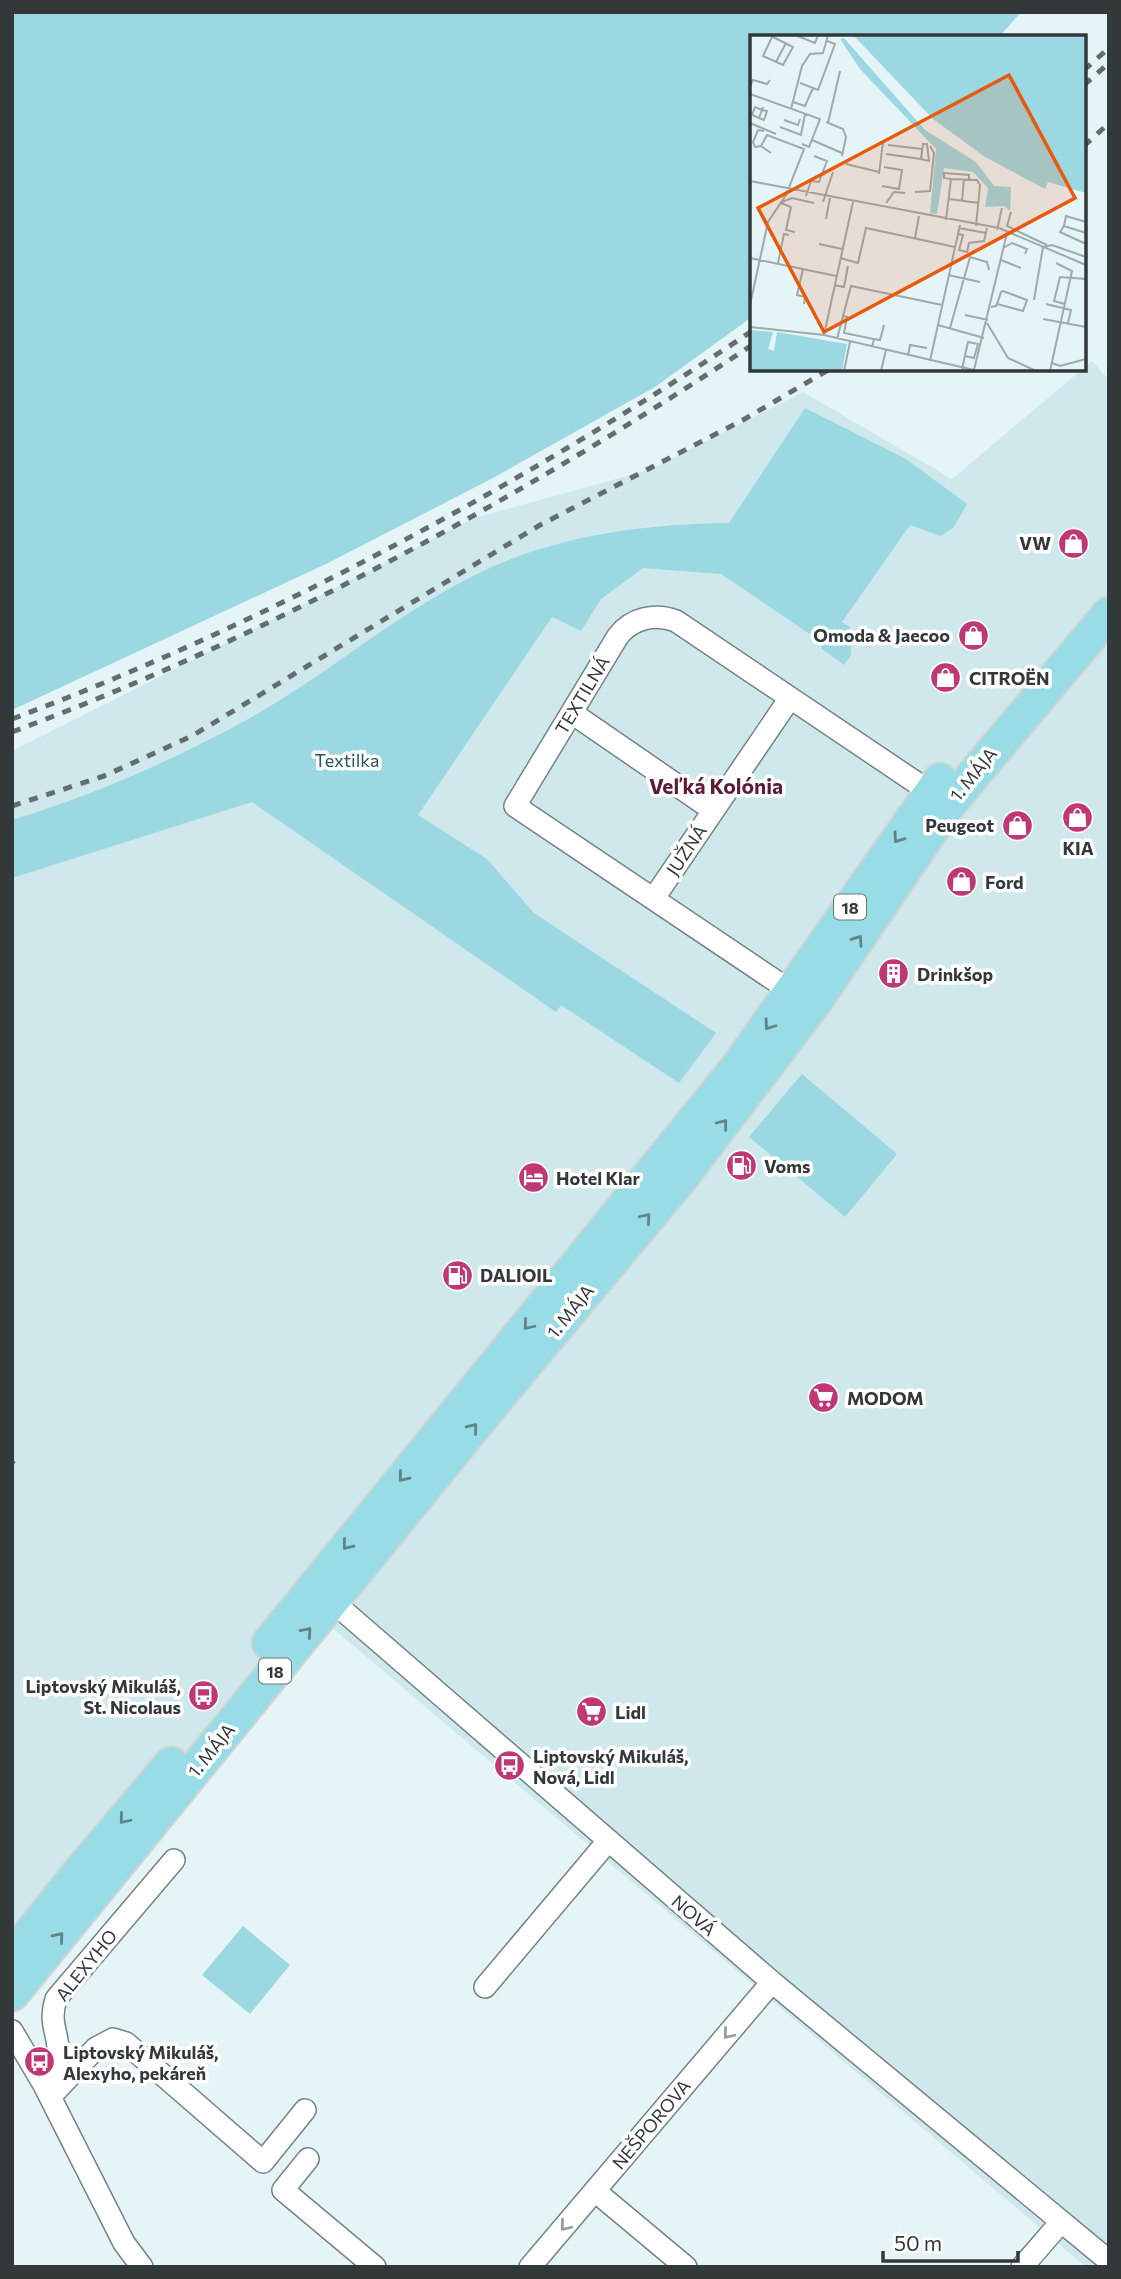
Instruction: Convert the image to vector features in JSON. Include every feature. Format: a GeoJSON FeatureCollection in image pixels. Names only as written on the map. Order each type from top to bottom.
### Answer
{"type":"FeatureCollection","features":[{"type":"Feature","properties":{"kind":"main road","name":"1. MÁJA"},"geometry":{"type":"LineString","coordinates":[[12,1994],[658,1168],[1049,652],[1109,613]]}},
{"type":"Feature","properties":{"kind":"main road","name":"1. MÁJA"},"geometry":{"type":"LineString","coordinates":[[12,1957],[73,1880],[201,1729],[324,1593],[681,1178],[771,1062],[940,798]]}},
{"type":"Feature","properties":{"kind":"street","name":"TEXTILNÁ"},"geometry":{"type":"LineString","coordinates":[[792,992],[515,806],[625,627],[657,617],[676,621],[940,798]]}},
{"type":"Feature","properties":{"kind":"street","name":"JUŽNÁ"},"geometry":{"type":"LineString","coordinates":[[654,898],[790,698]]}},
{"type":"Feature","properties":{"kind":"street"},"geometry":{"type":"LineString","coordinates":[[572,713],[713,810]]}},
{"type":"Feature","properties":{"kind":"street","name":"NOVÁ"},"geometry":{"type":"LineString","coordinates":[[324,1593],[772,1982],[1109,2262]]}},
{"type":"Feature","properties":{"kind":"street"},"geometry":{"type":"LineString","coordinates":[[485,1987],[608,1841]]}},
{"type":"Feature","properties":{"kind":"street","name":"ALEXYHO"},"geometry":{"type":"LineString","coordinates":[[47,2091],[61,2052],[53,2012],[56,1999],[174,1860]]}},
{"type":"Feature","properties":{"kind":"street","name":"NEŠPOROVA"},"geometry":{"type":"LineString","coordinates":[[530,2267],[772,1982]]}},
{"type":"Feature","properties":{"kind":"street"},"geometry":{"type":"LineString","coordinates":[[12,2031],[47,2091],[124,2243],[142,2267]]}},
{"type":"Feature","properties":{"kind":"street"},"geometry":{"type":"LineString","coordinates":[[47,2091],[96,2048],[113,2039],[126,2043],[263,2162],[305,2110]]}},
{"type":"Feature","properties":{"kind":"street"},"geometry":{"type":"LineString","coordinates":[[309,2159],[283,2190],[375,2267]]}},
{"type":"Feature","properties":{"kind":"street"},"geometry":{"type":"LineString","coordinates":[[595,2191],[686,2267]]}},
{"type":"Feature","properties":{"kind":"street"},"geometry":{"type":"LineString","coordinates":[[1022,2267],[1061,2222]]}},
{"type":"Feature","properties":{"kind":"shaded area"},"geometry":{"type":"Polygon","coordinates":[[[1092,361],[1109,380],[1109,2267],[1086,2267],[309,1608],[12,1970],[12,751],[474,518],[649,470],[803,392],[952,479],[1080,371],[1086,371],[1086,366],[1092,361]]]}},
{"type":"Feature","properties":{"kind":"green space"},"geometry":{"type":"Polygon","coordinates":[[[12,12],[1021,12],[1001,35],[750,35],[750,318],[655,387],[493,478],[326,564],[12,710],[12,12]]]}},
{"type":"Feature","properties":{"kind":"green space","name":"Textilka"},"geometry":{"type":"Polygon","coordinates":[[[805,408],[906,459],[967,504],[954,527],[941,536],[910,525],[842,622],[850,627],[851,655],[844,665],[822,649],[817,639],[721,574],[643,568],[601,599],[581,631],[552,617],[418,815],[487,859],[534,913],[716,1033],[679,1083],[561,1005],[556,1012],[252,802],[12,878],[12,820],[103,788],[163,762],[250,718],[429,601],[492,567],[549,546],[608,533],[729,523],[805,408]]]}},
{"type":"Feature","properties":{"kind":"green space"},"geometry":{"type":"Polygon","coordinates":[[[802,1074],[897,1154],[845,1217],[749,1137],[802,1074]]]}},
{"type":"Feature","properties":{"kind":"green space"},"geometry":{"type":"Polygon","coordinates":[[[243,1926],[290,1965],[250,2014],[202,1975],[243,1926]]]}},
{"type":"Feature","properties":{"kind":"railway"},"geometry":{"type":"LineString","coordinates":[[1086,68],[1109,48]]}},
{"type":"Feature","properties":{"kind":"railway"},"geometry":{"type":"LineString","coordinates":[[1086,83],[1109,63]]}},
{"type":"Feature","properties":{"kind":"railway"},"geometry":{"type":"LineString","coordinates":[[1086,144],[1109,123]]}},
{"type":"Feature","properties":{"kind":"railway"},"geometry":{"type":"LineString","coordinates":[[12,719],[204,639],[393,546],[577,442],[750,332]]}},
{"type":"Feature","properties":{"kind":"railway"},"geometry":{"type":"LineString","coordinates":[[12,732],[204,653],[393,560],[577,456],[750,346]]}},
{"type":"Feature","properties":{"kind":"railway"},"geometry":{"type":"LineString","coordinates":[[12,806],[104,776],[192,736],[540,525],[743,420],[827,371]]}},
{"type":"Feature","properties":{"kind":"place","name":"VW"},"geometry":{"type":"Point","coordinates":[1074,543]}},
{"type":"Feature","properties":{"kind":"place","name":"Omoda & Jaecoo"},"geometry":{"type":"Point","coordinates":[973,635]}},
{"type":"Feature","properties":{"kind":"place","name":"CITROËN"},"geometry":{"type":"Point","coordinates":[946,678]}},
{"type":"Feature","properties":{"kind":"place","name":"KIA"},"geometry":{"type":"Point","coordinates":[1078,817]}},
{"type":"Feature","properties":{"kind":"place","name":"Peugeot"},"geometry":{"type":"Point","coordinates":[1017,825]}},
{"type":"Feature","properties":{"kind":"place","name":"Ford"},"geometry":{"type":"Point","coordinates":[962,882]}},
{"type":"Feature","properties":{"kind":"place","name":"Drinkšop"},"geometry":{"type":"Point","coordinates":[894,974]}},
{"type":"Feature","properties":{"kind":"place","name":"Voms"},"geometry":{"type":"Point","coordinates":[741,1166]}},
{"type":"Feature","properties":{"kind":"place","name":"Hotel Klar"},"geometry":{"type":"Point","coordinates":[533,1178]}},
{"type":"Feature","properties":{"kind":"place","name":"DALIOIL"},"geometry":{"type":"Point","coordinates":[457,1275]}},
{"type":"Feature","properties":{"kind":"place","name":"MODOM"},"geometry":{"type":"Point","coordinates":[824,1398]}},
{"type":"Feature","properties":{"kind":"place","name":"Liptovský Mikuláš, St. Nicolaus"},"geometry":{"type":"Point","coordinates":[204,1696]}},
{"type":"Feature","properties":{"kind":"place","name":"Lidl"},"geometry":{"type":"Point","coordinates":[592,1712]}},
{"type":"Feature","properties":{"kind":"place","name":"Liptovský Mikuláš, Nová, Lidl"},"geometry":{"type":"Point","coordinates":[510,1766]}},
{"type":"Feature","properties":{"kind":"place","name":"Liptovský Mikuláš, Alexyho, pekáreň"},"geometry":{"type":"Point","coordinates":[40,2062]}},
{"type":"Feature","properties":{"kind":"district","name":"Veľká Kolónia"},"geometry":{"type":"Point","coordinates":[716,785]}}]}
